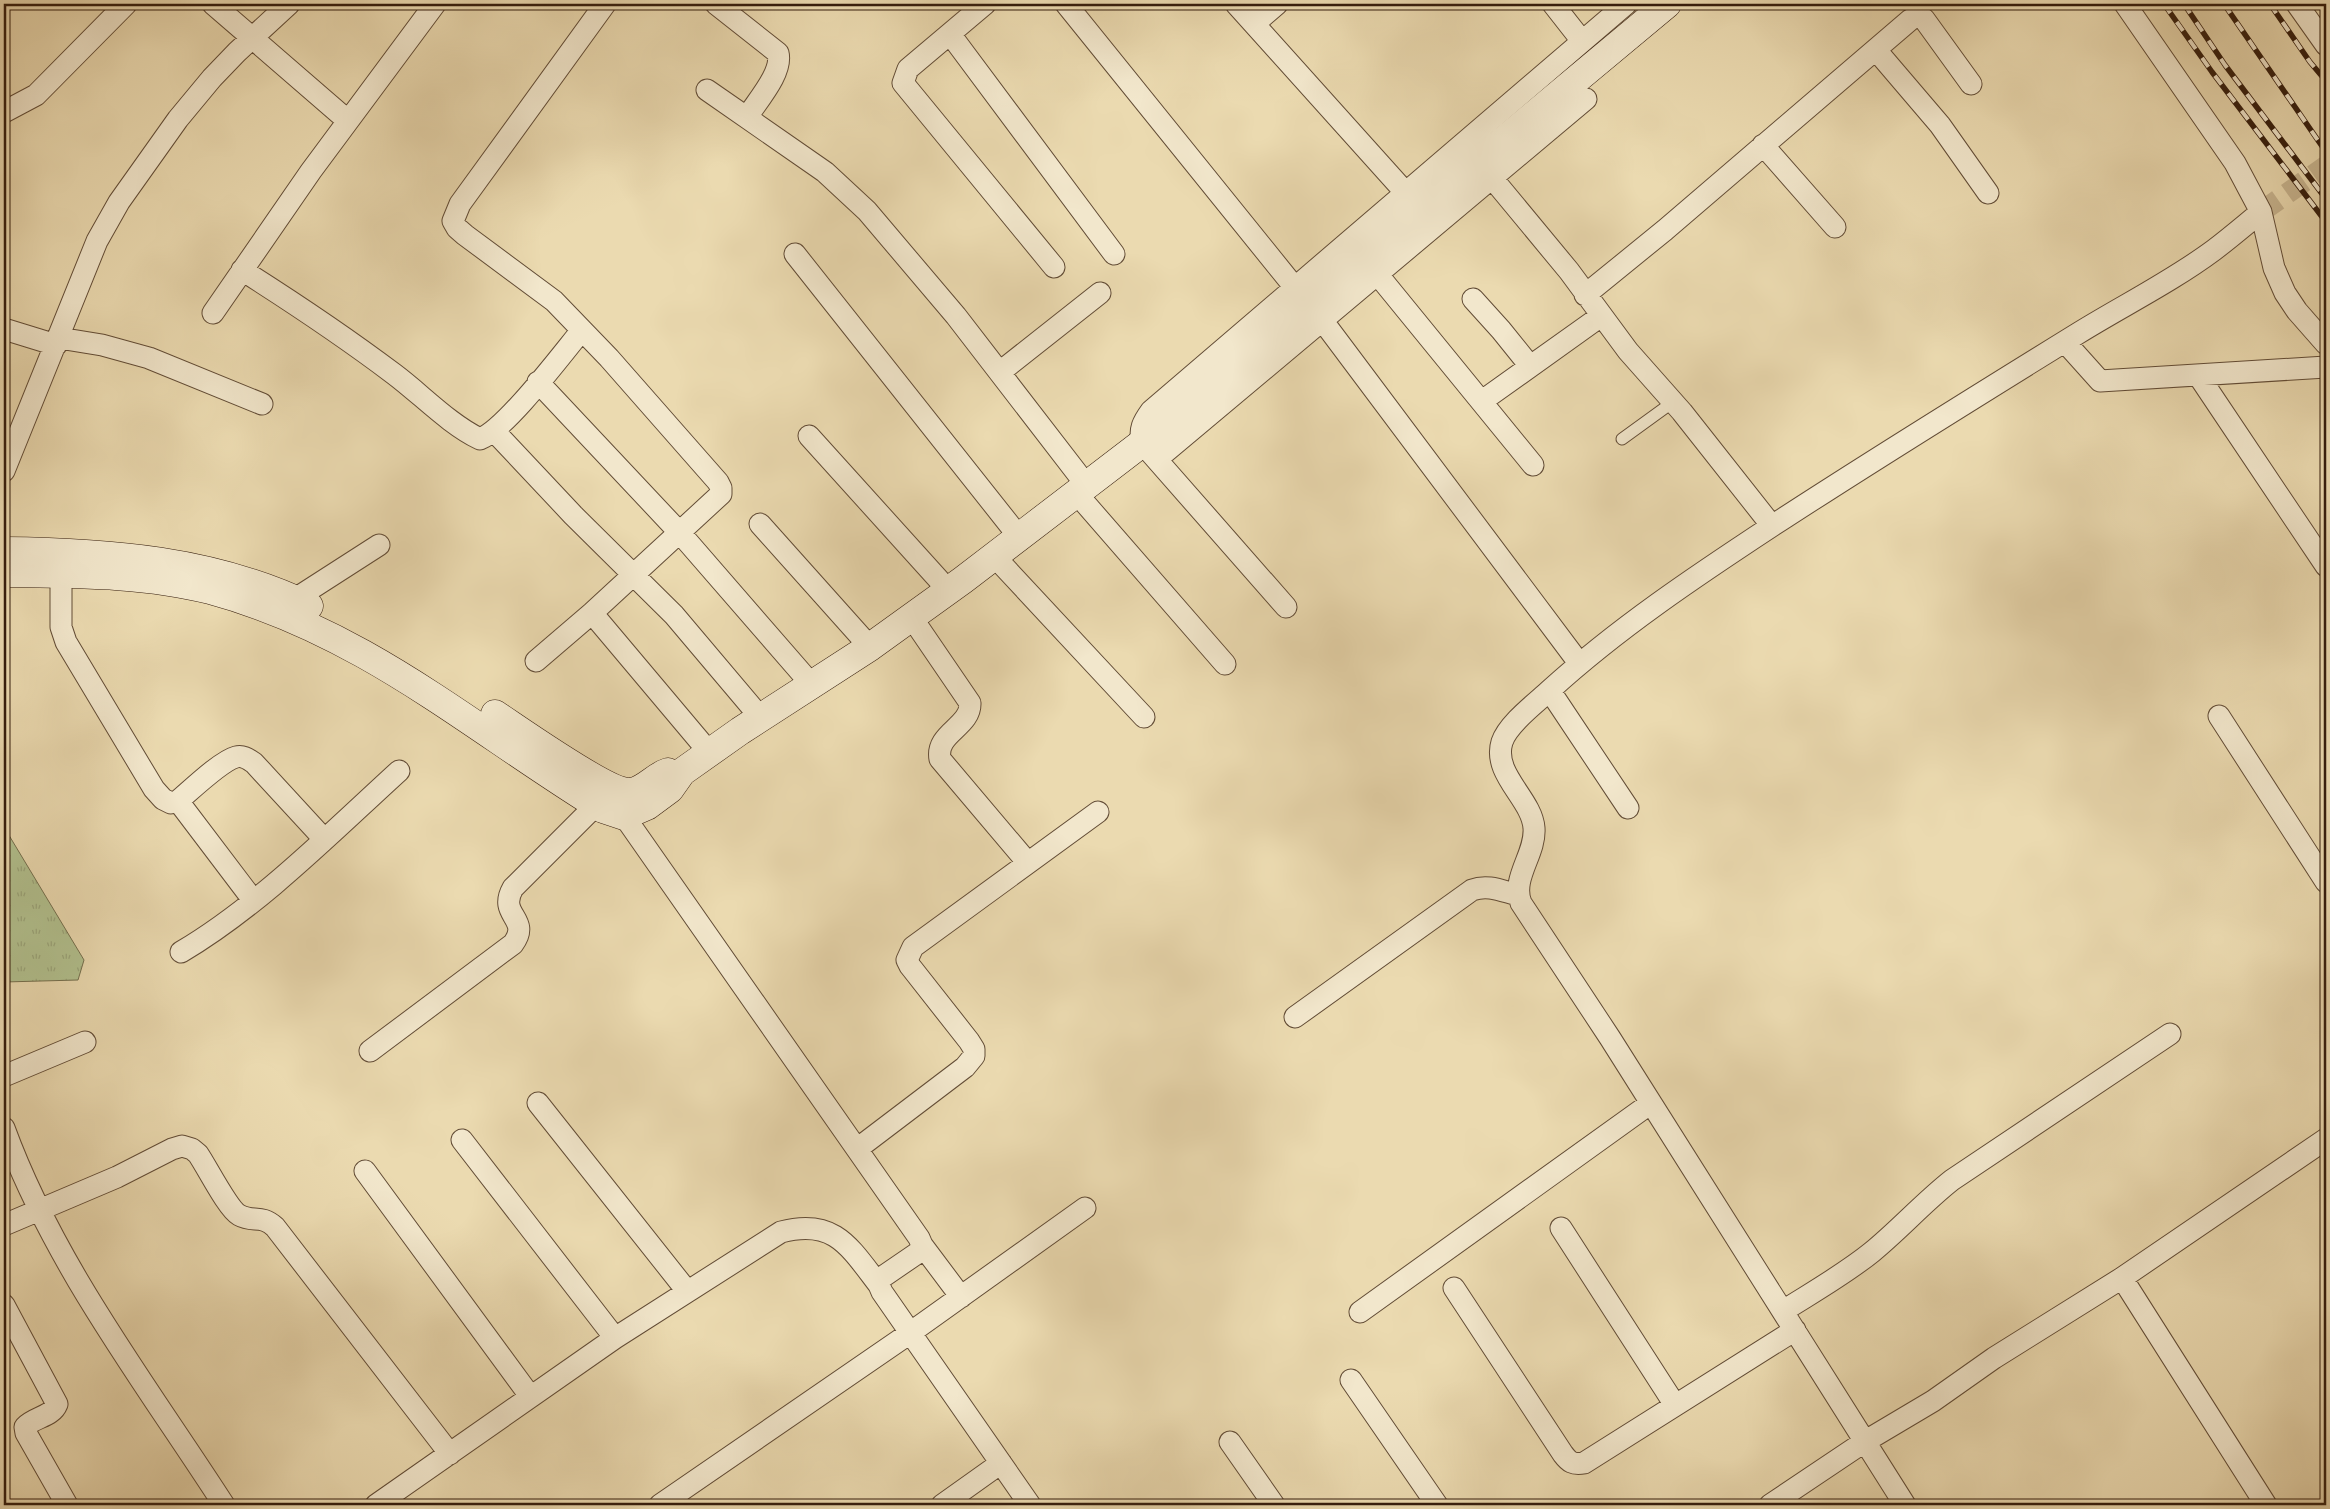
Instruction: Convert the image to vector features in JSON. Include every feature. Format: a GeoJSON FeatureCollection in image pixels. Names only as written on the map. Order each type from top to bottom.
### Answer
{"type":"FeatureCollection","features":[{"type":"Feature","properties":{"kind":"street"},"geometry":{"type":"LineString","coordinates":[[4,112],[36,95],[126,4]]}},
{"type":"Feature","properties":{"kind":"street"},"geometry":{"type":"LineString","coordinates":[[213,4],[347,120]]}},
{"type":"Feature","properties":{"kind":"street"},"geometry":{"type":"LineString","coordinates":[[4,471],[98,241],[119,202],[184,112],[212,78],[252,37],[289,4]]}},
{"type":"Feature","properties":{"kind":"street"},"geometry":{"type":"LineString","coordinates":[[214,313],[347,120],[435,4]]}},
{"type":"Feature","properties":{"kind":"street"},"geometry":{"type":"LineString","coordinates":[[536,661],[592,613],[721,494],[721,488],[582,330],[542,291],[465,235],[457,228],[453,221],[460,204],[605,4]]}},
{"type":"Feature","properties":{"kind":"street"},"geometry":{"type":"LineString","coordinates":[[716,4],[778,53],[780,60],[778,69],[747,117]]}},
{"type":"Feature","properties":{"kind":"street"},"geometry":{"type":"LineString","coordinates":[[985,4],[908,69],[903,83],[1054,267]]}},
{"type":"Feature","properties":{"kind":"street"},"geometry":{"type":"LineString","coordinates":[[1066,4],[1296,289]]}},
{"type":"Feature","properties":{"kind":"street"},"geometry":{"type":"LineString","coordinates":[[1236,4],[1405,192]]}},
{"type":"Feature","properties":{"kind":"street"},"geometry":{"type":"LineString","coordinates":[[1254,24],[1277,4]]}},
{"type":"Feature","properties":{"kind":"street"},"geometry":{"type":"LineString","coordinates":[[1553,4],[1582,41]]}},
{"type":"Feature","properties":{"kind":"street"},"geometry":{"type":"LineString","coordinates":[[1286,607],[1150,451],[1140,432],[1144,421],[1151,411],[1296,289],[1405,192],[1626,4]]}},
{"type":"Feature","properties":{"kind":"street"},"geometry":{"type":"LineString","coordinates":[[1150,451],[1176,417],[1396,229],[1667,4]]}},
{"type":"Feature","properties":{"kind":"street"},"geometry":{"type":"LineString","coordinates":[[2125,4],[2235,163],[2261,212],[2274,268],[2285,293],[2297,311],[2326,344]]}},
{"type":"Feature","properties":{"kind":"street"},"geometry":{"type":"LineString","coordinates":[[2297,4],[2326,45]]}},
{"type":"Feature","properties":{"kind":"street"},"geometry":{"type":"LineString","coordinates":[[1585,295],[1666,230],[1763,145],[1917,16],[1929,24],[1972,84]]}},
{"type":"Feature","properties":{"kind":"street"},"geometry":{"type":"LineString","coordinates":[[950,34],[1114,254]]}},
{"type":"Feature","properties":{"kind":"street"},"geometry":{"type":"LineString","coordinates":[[1876,50],[1940,124],[1988,193]]}},
{"type":"Feature","properties":{"kind":"street"},"geometry":{"type":"LineString","coordinates":[[707,90],[817,166],[849,193],[892,239],[1000,372],[1082,490],[1225,664]]}},
{"type":"Feature","properties":{"kind":"street"},"geometry":{"type":"LineString","coordinates":[[4,551],[109,556],[181,564],[228,576],[295,600],[392,650],[604,796],[614,814],[624,816],[635,813],[670,789],[682,772],[709,752],[912,618],[1082,490],[1150,451],[1378,275],[1586,99]]}},
{"type":"Feature","properties":{"kind":"street"},"geometry":{"type":"LineString","coordinates":[[1763,145],[1835,227]]}},
{"type":"Feature","properties":{"kind":"street"},"geometry":{"type":"LineString","coordinates":[[1492,178],[1568,271],[1628,351],[1673,402],[1772,526]]}},
{"type":"Feature","properties":{"kind":"street"},"geometry":{"type":"LineString","coordinates":[[1905,1505],[1651,1103],[1521,903],[1518,887],[1533,839],[1534,828],[1530,814],[1504,769],[1500,755],[1502,741],[1522,715],[1579,663],[1703,572],[1772,526],[2213,251],[2261,212]]}},
{"type":"Feature","properties":{"kind":"street"},"geometry":{"type":"LineString","coordinates":[[795,254],[1020,538]]}},
{"type":"Feature","properties":{"kind":"street"},"geometry":{"type":"LineString","coordinates":[[242,270],[367,354],[470,434],[480,438],[494,430],[582,330]]}},
{"type":"Feature","properties":{"kind":"street"},"geometry":{"type":"LineString","coordinates":[[1378,275],[1533,465]]}},
{"type":"Feature","properties":{"kind":"street"},"geometry":{"type":"LineString","coordinates":[[1000,372],[1100,293]]}},
{"type":"Feature","properties":{"kind":"street"},"geometry":{"type":"LineString","coordinates":[[1472,299],[1501,330],[1530,366]]}},
{"type":"Feature","properties":{"kind":"street"},"geometry":{"type":"LineString","coordinates":[[1482,401],[1601,316]]}},
{"type":"Feature","properties":{"kind":"street"},"geometry":{"type":"LineString","coordinates":[[1322,320],[1579,663]]}},
{"type":"Feature","properties":{"kind":"street"},"geometry":{"type":"LineString","coordinates":[[4,329],[57,341],[102,345],[142,356],[262,404]]}},
{"type":"Feature","properties":{"kind":"street"},"geometry":{"type":"LineString","coordinates":[[2065,342],[2100,381],[2326,367]]}},
{"type":"Feature","properties":{"kind":"street"},"geometry":{"type":"LineString","coordinates":[[2198,375],[2326,566]]}},
{"type":"Feature","properties":{"kind":"street"},"geometry":{"type":"LineString","coordinates":[[538,382],[680,533],[812,685]]}},
{"type":"Feature","properties":{"kind":"street"},"geometry":{"type":"LineString","coordinates":[[494,430],[573,515],[674,615],[761,718]]}},
{"type":"Feature","properties":{"kind":"street"},"geometry":{"type":"LineString","coordinates":[[810,436],[949,591]]}},
{"type":"Feature","properties":{"kind":"street"},"geometry":{"type":"LineString","coordinates":[[760,524],[870,647]]}},
{"type":"Feature","properties":{"kind":"street"},"geometry":{"type":"LineString","coordinates":[[295,600],[379,546]]}},
{"type":"Feature","properties":{"kind":"street"},"geometry":{"type":"LineString","coordinates":[[995,556],[1144,717]]}},
{"type":"Feature","properties":{"kind":"street"},"geometry":{"type":"LineString","coordinates":[[4,573],[133,578],[208,590],[248,602],[320,630],[412,681],[604,796]]}},
{"type":"Feature","properties":{"kind":"street"},"geometry":{"type":"LineString","coordinates":[[61,574],[62,627],[66,642],[154,789],[163,799],[171,803],[178,801],[227,761],[237,757],[246,757],[254,762],[324,839]]}},
{"type":"Feature","properties":{"kind":"street"},"geometry":{"type":"LineString","coordinates":[[592,613],[709,752]]}},
{"type":"Feature","properties":{"kind":"street"},"geometry":{"type":"LineString","coordinates":[[912,618],[970,703],[970,710],[967,716],[940,744],[938,750],[940,759],[1028,863]]}},
{"type":"Feature","properties":{"kind":"street"},"geometry":{"type":"LineString","coordinates":[[1550,690],[1628,808]]}},
{"type":"Feature","properties":{"kind":"street"},"geometry":{"type":"LineString","coordinates":[[2219,716],[2326,882]]}},
{"type":"Feature","properties":{"kind":"street"},"geometry":{"type":"LineString","coordinates":[[181,952],[225,924],[324,839],[399,771]]}},
{"type":"Feature","properties":{"kind":"street"},"geometry":{"type":"LineString","coordinates":[[370,1051],[513,944],[519,936],[520,927],[508,907],[508,898],[513,888],[604,796],[634,791],[665,773],[682,772]]}},
{"type":"Feature","properties":{"kind":"street"},"geometry":{"type":"LineString","coordinates":[[178,801],[253,900]]}},
{"type":"Feature","properties":{"kind":"street"},"geometry":{"type":"LineString","coordinates":[[857,1149],[965,1067],[974,1056],[974,1049],[910,966],[908,960],[909,953],[926,937],[1098,812]]}},
{"type":"Feature","properties":{"kind":"street"},"geometry":{"type":"LineString","coordinates":[[624,816],[919,1238],[922,1245],[961,1297]]}},
{"type":"Feature","properties":{"kind":"street"},"geometry":{"type":"LineString","coordinates":[[1295,1017],[1472,890],[1480,887],[1490,887],[1518,895]]}},
{"type":"Feature","properties":{"kind":"street"},"geometry":{"type":"LineString","coordinates":[[1783,1311],[1848,1270],[1871,1253],[1952,1180],[2170,1034]]}},
{"type":"Feature","properties":{"kind":"street"},"geometry":{"type":"LineString","coordinates":[[4,1076],[85,1042]]}},
{"type":"Feature","properties":{"kind":"street"},"geometry":{"type":"LineString","coordinates":[[538,1103],[687,1291]]}},
{"type":"Feature","properties":{"kind":"street"},"geometry":{"type":"LineString","coordinates":[[1360,1312],[1651,1103]]}},
{"type":"Feature","properties":{"kind":"street"},"geometry":{"type":"LineString","coordinates":[[4,1128],[40,1210],[102,1319],[224,1505]]}},
{"type":"Feature","properties":{"kind":"street"},"geometry":{"type":"LineString","coordinates":[[1770,1505],[1864,1442],[1933,1401],[1994,1358],[2122,1278],[2326,1138]]}},
{"type":"Feature","properties":{"kind":"street"},"geometry":{"type":"LineString","coordinates":[[462,1140],[615,1338]]}},
{"type":"Feature","properties":{"kind":"street"},"geometry":{"type":"LineString","coordinates":[[4,1225],[117,1177],[172,1149],[182,1146],[192,1149],[198,1154],[234,1211],[249,1218],[260,1217],[275,1227],[450,1454]]}},
{"type":"Feature","properties":{"kind":"street"},"geometry":{"type":"LineString","coordinates":[[365,1171],[530,1396]]}},
{"type":"Feature","properties":{"kind":"street"},"geometry":{"type":"LineString","coordinates":[[660,1505],[926,1322],[1085,1208]]}},
{"type":"Feature","properties":{"kind":"street"},"geometry":{"type":"LineString","coordinates":[[376,1505],[615,1338],[781,1232],[799,1227],[821,1230],[841,1240],[891,1272],[926,1322],[1001,1463],[1030,1505]]}},
{"type":"Feature","properties":{"kind":"street"},"geometry":{"type":"LineString","coordinates":[[1561,1228],[1675,1404]]}},
{"type":"Feature","properties":{"kind":"street"},"geometry":{"type":"LineString","coordinates":[[891,1272],[919,1252],[922,1245]]}},
{"type":"Feature","properties":{"kind":"street"},"geometry":{"type":"LineString","coordinates":[[2122,1278],[2266,1505]]}},
{"type":"Feature","properties":{"kind":"street"},"geometry":{"type":"LineString","coordinates":[[1454,1288],[1569,1462],[1576,1464],[1584,1463],[1795,1330]]}},
{"type":"Feature","properties":{"kind":"street"},"geometry":{"type":"LineString","coordinates":[[4,1305],[57,1404],[53,1411],[28,1423],[25,1427],[26,1433],[67,1505]]}},
{"type":"Feature","properties":{"kind":"street"},"geometry":{"type":"LineString","coordinates":[[1351,1380],[1437,1505]]}},
{"type":"Feature","properties":{"kind":"street"},"geometry":{"type":"LineString","coordinates":[[1230,1442],[1274,1505]]}},
{"type":"Feature","properties":{"kind":"street"},"geometry":{"type":"LineString","coordinates":[[942,1505],[1001,1463]]}},
{"type":"Feature","properties":{"kind":"lane"},"geometry":{"type":"LineString","coordinates":[[1622,439],[1673,402]]}},
{"type":"Feature","properties":{"kind":"green space"},"geometry":{"type":"Polygon","coordinates":[[[4,827],[84,960],[78,980],[4,982],[4,827]]]}},
{"type":"Feature","properties":{"kind":"tunnel"},"geometry":{"type":"LineString","coordinates":[[2261,212],[2326,166]]}},
{"type":"Feature","properties":{"kind":"railway"},"geometry":{"type":"LineString","coordinates":[[2164,4],[2212,72],[2326,222]]}},
{"type":"Feature","properties":{"kind":"railway"},"geometry":{"type":"LineString","coordinates":[[2184,4],[2225,65],[2326,199]]}},
{"type":"Feature","properties":{"kind":"railway"},"geometry":{"type":"LineString","coordinates":[[2224,4],[2326,152]]}},
{"type":"Feature","properties":{"kind":"railway"},"geometry":{"type":"LineString","coordinates":[[2270,4],[2310,62],[2326,81]]}}]}
